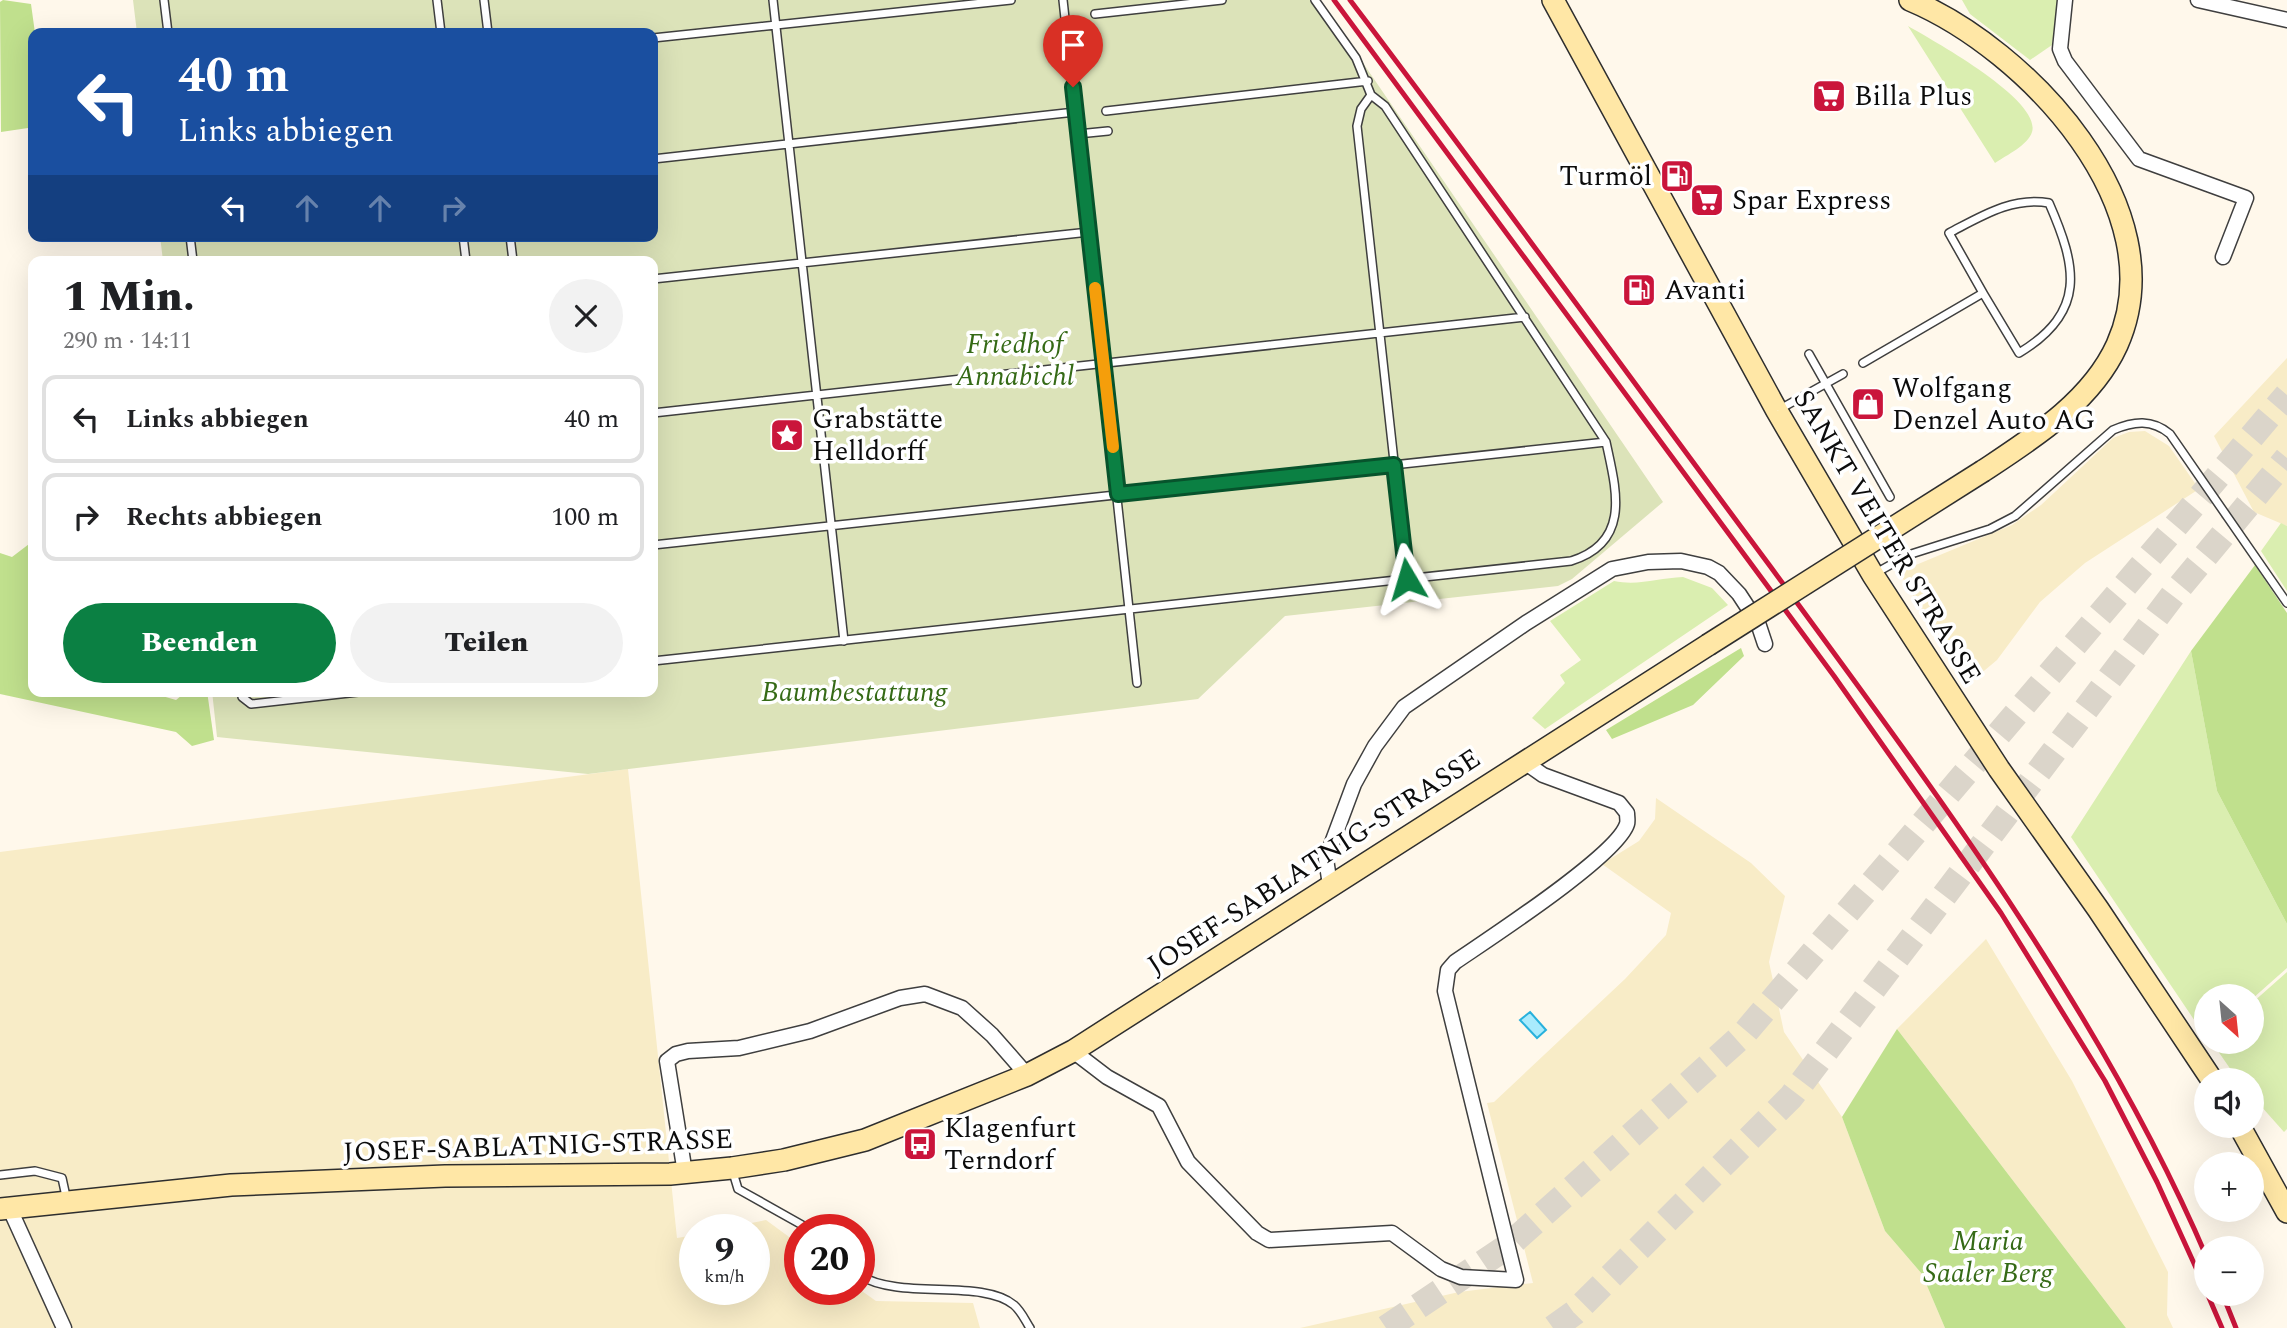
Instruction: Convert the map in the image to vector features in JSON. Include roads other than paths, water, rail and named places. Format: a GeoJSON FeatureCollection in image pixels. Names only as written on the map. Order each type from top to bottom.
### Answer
{"type":"FeatureCollection","features":[{"type":"Feature","properties":{"kind":"main road","name":"SANKT VEITER STRASSE"},"geometry":{"type":"LineString","coordinates":[[1553,0],[1777,411],[1873,575],[1999,769],[2098,909],[2204,1068]]}},
{"type":"Feature","properties":{"kind":"main road","name":"JOSEF-SABLATNIG-STRASSE"},"geometry":{"type":"LineString","coordinates":[[5,1208],[244,1185],[445,1176],[685,1173],[732,1168],[784,1160],[865,1140],[1027,1075],[1073,1051],[1523,761],[1983,471],[2029,440],[2074,404],[2095,380],[2116,347],[2125,323],[2130,295],[2126,231],[2096,164],[2036,88],[1986,46],[1922,2]]}},
{"type":"Feature","properties":{"kind":"main road"},"geometry":{"type":"LineString","coordinates":[[2246,1138],[2287,1212]]}},
{"type":"Feature","properties":{"kind":"street"},"geometry":{"type":"LineString","coordinates":[[2065,0],[2060,50],[2065,61],[2139,159],[2246,198],[2223,257]]}},
{"type":"Feature","properties":{"kind":"street"},"geometry":{"type":"LineString","coordinates":[[2198,0],[2287,20]]}},
{"type":"Feature","properties":{"kind":"street"},"geometry":{"type":"LineString","coordinates":[[1330,885],[1326,859],[1354,784],[1375,746],[1404,708],[1536,616],[1612,569],[1648,562],[1681,562],[1708,567],[1719,573],[1739,594],[1758,622],[1765,644]]}},
{"type":"Feature","properties":{"kind":"street"},"geometry":{"type":"LineString","coordinates":[[1073,1051],[1107,1077],[1158,1106],[1188,1162],[1257,1233],[1269,1240],[1392,1234],[1451,1273],[1474,1280],[1516,1280],[1445,991],[1448,970],[1545,901],[1619,836],[1627,824],[1627,813],[1619,803],[1543,775],[1523,761]]}},
{"type":"Feature","properties":{"kind":"street"},"geometry":{"type":"LineString","coordinates":[[685,1173],[667,1061],[676,1054],[739,1048],[810,1031],[900,998],[925,994],[962,1008],[992,1035],[1027,1075]]}},
{"type":"Feature","properties":{"kind":"street"},"geometry":{"type":"LineString","coordinates":[[5,1208],[64,1328]]}},
{"type":"Feature","properties":{"kind":"lane"},"geometry":{"type":"LineString","coordinates":[[164,0],[167,28]]}},
{"type":"Feature","properties":{"kind":"lane"},"geometry":{"type":"LineString","coordinates":[[437,0],[440,28]]}},
{"type":"Feature","properties":{"kind":"lane"},"geometry":{"type":"LineString","coordinates":[[484,0],[487,28]]}},
{"type":"Feature","properties":{"kind":"lane"},"geometry":{"type":"LineString","coordinates":[[773,0],[844,641]]}},
{"type":"Feature","properties":{"kind":"lane"},"geometry":{"type":"LineString","coordinates":[[658,37],[1011,0]]}},
{"type":"Feature","properties":{"kind":"lane"},"geometry":{"type":"LineString","coordinates":[[1063,0],[1137,683]]}},
{"type":"Feature","properties":{"kind":"lane"},"geometry":{"type":"LineString","coordinates":[[1095,14],[1222,0]]}},
{"type":"Feature","properties":{"kind":"lane"},"geometry":{"type":"LineString","coordinates":[[658,660],[1571,561],[1586,557],[1602,542],[1617,515],[1606,442],[1385,106],[1371,95],[1368,81],[1356,58],[1315,0]]}},
{"type":"Feature","properties":{"kind":"lane"},"geometry":{"type":"LineString","coordinates":[[1106,111],[1368,81]]}},
{"type":"Feature","properties":{"kind":"lane"},"geometry":{"type":"LineString","coordinates":[[1371,95],[1361,109],[1357,126],[1407,579]]}},
{"type":"Feature","properties":{"kind":"lane"},"geometry":{"type":"LineString","coordinates":[[658,158],[1075,112]]}},
{"type":"Feature","properties":{"kind":"lane"},"geometry":{"type":"LineString","coordinates":[[1078,134],[1108,131]]}},
{"type":"Feature","properties":{"kind":"lane"},"geometry":{"type":"LineString","coordinates":[[2032,200],[2049,203],[2067,245],[2072,286],[2061,315],[2040,340],[2019,353],[1983,293],[1949,233],[1990,211],[2032,200]]}},
{"type":"Feature","properties":{"kind":"lane"},"geometry":{"type":"LineString","coordinates":[[658,278],[1089,232]]}},
{"type":"Feature","properties":{"kind":"lane"},"geometry":{"type":"LineString","coordinates":[[1863,363],[1983,293]]}},
{"type":"Feature","properties":{"kind":"lane"},"geometry":{"type":"LineString","coordinates":[[658,413],[1525,317]]}},
{"type":"Feature","properties":{"kind":"lane"},"geometry":{"type":"LineString","coordinates":[[1809,354],[1890,497]]}},
{"type":"Feature","properties":{"kind":"lane"},"geometry":{"type":"LineString","coordinates":[[1777,411],[1843,374]]}},
{"type":"Feature","properties":{"kind":"lane"},"geometry":{"type":"LineString","coordinates":[[1873,575],[1908,555],[1990,529],[2015,516],[2113,430],[2127,424],[2147,422],[2160,426],[2170,434],[2287,603]]}},
{"type":"Feature","properties":{"kind":"lane"},"geometry":{"type":"LineString","coordinates":[[658,544],[1606,442]]}},
{"type":"Feature","properties":{"kind":"lane"},"geometry":{"type":"LineString","coordinates":[[242,697],[251,704],[313,697]]}},
{"type":"Feature","properties":{"kind":"lane"},"geometry":{"type":"LineString","coordinates":[[732,1168],[738,1189],[784,1215]]}},
{"type":"Feature","properties":{"kind":"lane"},"geometry":{"type":"LineString","coordinates":[[0,1175],[35,1171],[62,1178],[68,1201]]}},
{"type":"Feature","properties":{"kind":"lane"},"geometry":{"type":"LineString","coordinates":[[875,1282],[886,1287],[972,1292],[999,1298],[1014,1304],[1030,1328]]}},
{"type":"Feature","properties":{"kind":"water"},"geometry":{"type":"Polygon","coordinates":[[[1530,1012],[1546,1030],[1537,1038],[1520,1020],[1530,1012]]]}},
{"type":"Feature","properties":{"kind":"tunnel"},"geometry":{"type":"LineString","coordinates":[[1386,1328],[1508,1246],[1743,1035],[2287,395]]}},
{"type":"Feature","properties":{"kind":"tunnel"},"geometry":{"type":"LineString","coordinates":[[1553,1328],[1574,1313],[1791,1097],[2173,595],[2287,458]]}},
{"type":"Feature","properties":{"kind":"railway"},"geometry":{"type":"LineString","coordinates":[[1334,0],[1834,676],[2001,913],[2105,1081],[2157,1182],[2194,1263]]}},
{"type":"Feature","properties":{"kind":"railway"},"geometry":{"type":"LineString","coordinates":[[1350,0],[1770,566],[1950,815],[2008,900],[2117,1076],[2165,1166],[2197,1236]]}},
{"type":"Feature","properties":{"kind":"railway"},"geometry":{"type":"LineString","coordinates":[[2213,1306],[2222,1328]]}},
{"type":"Feature","properties":{"kind":"railway"},"geometry":{"type":"LineString","coordinates":[[2227,1306],[2236,1328]]}},
{"type":"Feature","properties":{"kind":"place","name":"Billa Plus"},"geometry":{"type":"Point","coordinates":[1829,96]}},
{"type":"Feature","properties":{"kind":"place","name":"Turmöl"},"geometry":{"type":"Point","coordinates":[1677,176]}},
{"type":"Feature","properties":{"kind":"place","name":"Spar Express"},"geometry":{"type":"Point","coordinates":[1707,200]}},
{"type":"Feature","properties":{"kind":"place","name":"Avanti"},"geometry":{"type":"Point","coordinates":[1639,290]}},
{"type":"Feature","properties":{"kind":"place","name":"Wolfgang Denzel Auto AG"},"geometry":{"type":"Point","coordinates":[1868,404]}},
{"type":"Feature","properties":{"kind":"place","name":"Grabstätte Helldorff"},"geometry":{"type":"Point","coordinates":[787,435]}},
{"type":"Feature","properties":{"kind":"place","name":"Klagenfurt Terndorf"},"geometry":{"type":"Point","coordinates":[920,1144]}},
{"type":"Feature","properties":{"kind":"park label","name":"Friedhof Annabichl"},"geometry":{"type":"Point","coordinates":[1015,360]}},
{"type":"Feature","properties":{"kind":"park label","name":"Baumbestattung"},"geometry":{"type":"Point","coordinates":[854,692]}},
{"type":"Feature","properties":{"kind":"park label","name":"Maria Saaler Berg"},"geometry":{"type":"Point","coordinates":[1988,1257]}}]}
